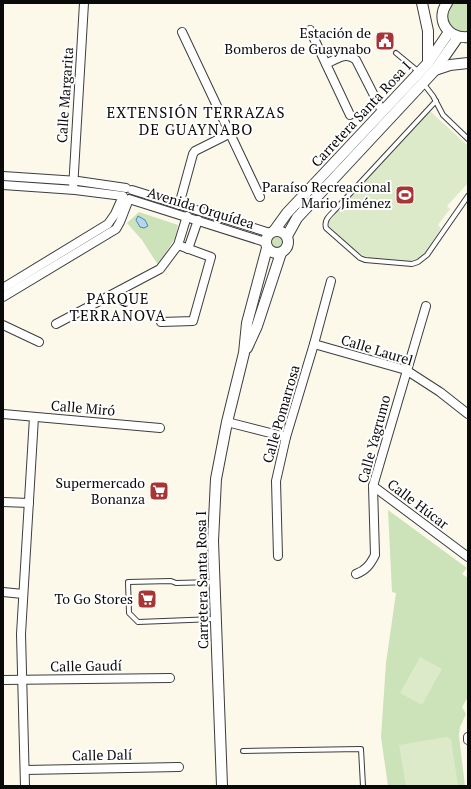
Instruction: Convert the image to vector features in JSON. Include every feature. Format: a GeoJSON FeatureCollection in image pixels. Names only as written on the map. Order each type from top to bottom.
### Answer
{"type":"FeatureCollection","features":[{"type":"Feature","properties":{"kind":"street","name":"Calle Margarita"},"geometry":{"type":"LineString","coordinates":[[73,189],[84,3]]}},
{"type":"Feature","properties":{"kind":"street"},"geometry":{"type":"LineString","coordinates":[[422,3],[428,31],[431,66],[468,63]]}},
{"type":"Feature","properties":{"kind":"street"},"geometry":{"type":"LineString","coordinates":[[443,5],[443,21],[449,32],[463,37]]}},
{"type":"Feature","properties":{"kind":"street"},"geometry":{"type":"LineString","coordinates":[[310,30],[350,115]]}},
{"type":"Feature","properties":{"kind":"street"},"geometry":{"type":"LineString","coordinates":[[182,32],[260,197]]}},
{"type":"Feature","properties":{"kind":"street","name":"Carretera Santa Rosa I"},"geometry":{"type":"LineString","coordinates":[[431,66],[449,32]]}},
{"type":"Feature","properties":{"kind":"street","name":"Carretera Santa Rosa I"},"geometry":{"type":"LineString","coordinates":[[222,786],[213,541],[216,479],[227,422],[244,353],[247,323],[269,239],[287,213],[382,111],[463,37]]}},
{"type":"Feature","properties":{"kind":"street"},"geometry":{"type":"LineString","coordinates":[[326,64],[342,56],[354,58],[382,111]]}},
{"type":"Feature","properties":{"kind":"street","name":"Carretera Santa Rosa I"},"geometry":{"type":"LineString","coordinates":[[286,236],[297,218],[419,77]]}},
{"type":"Feature","properties":{"kind":"street"},"geometry":{"type":"LineString","coordinates":[[179,204],[195,151],[231,133]]}},
{"type":"Feature","properties":{"kind":"street","name":"Avenida Orquídea"},"geometry":{"type":"LineString","coordinates":[[3,176],[73,181],[129,189],[179,204],[269,239]]}},
{"type":"Feature","properties":{"kind":"street","name":"Avenida Orquídea"},"geometry":{"type":"LineString","coordinates":[[3,185],[73,189],[126,198],[198,220],[269,239]]}},
{"type":"Feature","properties":{"kind":"street"},"geometry":{"type":"LineString","coordinates":[[3,288],[108,224],[126,198],[132,196],[129,189]]}},
{"type":"Feature","properties":{"kind":"street"},"geometry":{"type":"LineString","coordinates":[[3,297],[116,229],[120,222],[126,198]]}},
{"type":"Feature","properties":{"kind":"street"},"geometry":{"type":"LineString","coordinates":[[56,324],[160,269],[178,245],[186,216]]}},
{"type":"Feature","properties":{"kind":"street"},"geometry":{"type":"LineString","coordinates":[[188,249],[198,220]]}},
{"type":"Feature","properties":{"kind":"street"},"geometry":{"type":"LineString","coordinates":[[282,232],[286,236],[288,245],[281,253],[274,253],[269,239],[282,232]]}},
{"type":"Feature","properties":{"kind":"street"},"geometry":{"type":"LineString","coordinates":[[161,322],[193,321],[211,257],[178,245]]}},
{"type":"Feature","properties":{"kind":"street","name":"Carretera Santa Rosa I"},"geometry":{"type":"LineString","coordinates":[[244,353],[257,326],[281,253]]}},
{"type":"Feature","properties":{"kind":"street","name":"Calle Pomarrosa"},"geometry":{"type":"LineString","coordinates":[[278,556],[276,481],[286,437],[331,281]]}},
{"type":"Feature","properties":{"kind":"street","name":"Calle Yagrumo"},"geometry":{"type":"LineString","coordinates":[[356,574],[371,564],[374,555],[373,486],[426,306]]}},
{"type":"Feature","properties":{"kind":"street"},"geometry":{"type":"LineString","coordinates":[[3,325],[38,342]]}},
{"type":"Feature","properties":{"kind":"street","name":"Calle Laurel"},"geometry":{"type":"LineString","coordinates":[[314,344],[406,370],[440,392],[468,414]]}},
{"type":"Feature","properties":{"kind":"street","name":"Calle Miró"},"geometry":{"type":"LineString","coordinates":[[3,414],[160,428]]}},
{"type":"Feature","properties":{"kind":"street"},"geometry":{"type":"LineString","coordinates":[[25,786],[21,634],[34,417]]}},
{"type":"Feature","properties":{"kind":"street"},"geometry":{"type":"LineString","coordinates":[[227,422],[286,437]]}},
{"type":"Feature","properties":{"kind":"street","name":"Calle Húcar"},"geometry":{"type":"LineString","coordinates":[[373,486],[468,557]]}},
{"type":"Feature","properties":{"kind":"street"},"geometry":{"type":"LineString","coordinates":[[3,502],[29,503]]}},
{"type":"Feature","properties":{"kind":"street"},"geometry":{"type":"LineString","coordinates":[[3,592],[23,594]]}},
{"type":"Feature","properties":{"kind":"street","name":"Calle Gaudí"},"geometry":{"type":"LineString","coordinates":[[3,680],[170,678]]}},
{"type":"Feature","properties":{"kind":"street","name":"Calle Dalí"},"geometry":{"type":"LineString","coordinates":[[25,770],[179,767]]}},
{"type":"Feature","properties":{"kind":"lane"},"geometry":{"type":"LineString","coordinates":[[396,53],[419,77],[436,101],[443,115],[468,139]]}},
{"type":"Feature","properties":{"kind":"lane"},"geometry":{"type":"LineString","coordinates":[[436,101],[326,219],[326,228],[360,258],[365,260],[405,265],[412,264],[418,262],[427,255],[468,196]]}},
{"type":"Feature","properties":{"kind":"lane"},"geometry":{"type":"LineString","coordinates":[[214,582],[128,582],[129,612],[138,622],[215,619]]}},
{"type":"Feature","properties":{"kind":"lane"},"geometry":{"type":"LineString","coordinates":[[243,751],[361,749],[363,786]]}},
{"type":"Feature","properties":{"kind":"green space"},"geometry":{"type":"Polygon","coordinates":[[[451,3],[468,3],[468,35],[459,35],[445,20],[451,3]]]}},
{"type":"Feature","properties":{"kind":"green space","name":"Paraíso Recreacional Mario Jiménez"},"geometry":{"type":"Polygon","coordinates":[[[427,112],[431,112],[468,146],[468,183],[447,206],[450,209],[438,225],[441,228],[428,249],[418,260],[407,262],[368,258],[350,246],[329,226],[329,221],[427,112]]]}},
{"type":"Feature","properties":{"kind":"green space"},"geometry":{"type":"Polygon","coordinates":[[[139,212],[178,225],[175,238],[158,265],[142,240],[127,223],[139,212]]]}},
{"type":"Feature","properties":{"kind":"green space"},"geometry":{"type":"Polygon","coordinates":[[[277,233],[283,236],[286,242],[283,248],[277,251],[271,248],[268,242],[271,236],[277,233]]]}},
{"type":"Feature","properties":{"kind":"green space"},"geometry":{"type":"Polygon","coordinates":[[[388,510],[467,568],[462,574],[468,578],[468,697],[462,707],[466,714],[460,727],[459,736],[465,786],[388,786],[381,737],[386,663],[396,593],[392,592],[388,510]]]}},
{"type":"Feature","properties":{"kind":"green space"},"geometry":{"type":"Polygon","coordinates":[[[420,657],[442,669],[422,705],[400,693],[420,657]]]}},
{"type":"Feature","properties":{"kind":"green space"},"geometry":{"type":"Polygon","coordinates":[[[447,737],[451,739],[458,786],[406,786],[399,745],[447,737]]]}},
{"type":"Feature","properties":{"kind":"water"},"geometry":{"type":"Polygon","coordinates":[[[138,216],[145,220],[148,226],[144,228],[140,227],[136,220],[138,216]]]}},
{"type":"Feature","properties":{"kind":"place","name":"Estación de Bomberos de Guaynabo"},"geometry":{"type":"Point","coordinates":[385,41]}},
{"type":"Feature","properties":{"kind":"place","name":"Paraíso Recreacional Mario Jiménez"},"geometry":{"type":"Point","coordinates":[405,195]}},
{"type":"Feature","properties":{"kind":"place","name":"Supermercado Bonanza"},"geometry":{"type":"Point","coordinates":[159,491]}},
{"type":"Feature","properties":{"kind":"place","name":"To Go Stores"},"geometry":{"type":"Point","coordinates":[147,599]}},
{"type":"Feature","properties":{"kind":"district","name":"EXTENSIÓN TERRAZAS DE GUAYNABO"},"geometry":{"type":"Point","coordinates":[196,122]}},
{"type":"Feature","properties":{"kind":"district","name":"PARQUE TERRANOVA"},"geometry":{"type":"Point","coordinates":[118,308]}}]}
